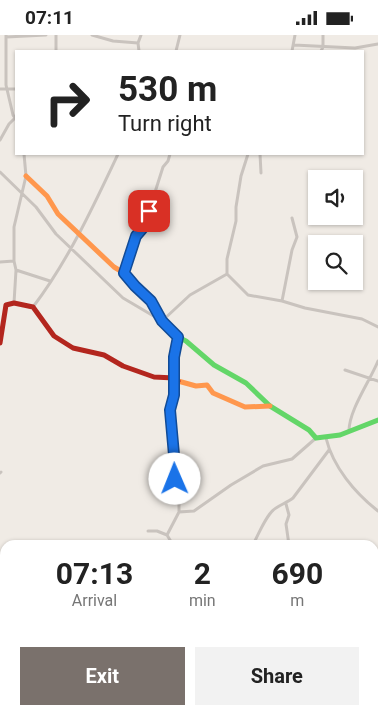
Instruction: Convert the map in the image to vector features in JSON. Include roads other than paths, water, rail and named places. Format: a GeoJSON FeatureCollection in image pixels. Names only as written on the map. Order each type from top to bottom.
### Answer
{"type":"FeatureCollection","features":[{"type":"Feature","properties":{"kind":"street"},"geometry":{"type":"LineString","coordinates":[[15,115],[6,89],[6,36],[46,35]]}},
{"type":"Feature","properties":{"kind":"street"},"geometry":{"type":"LineString","coordinates":[[56,35],[56,50]]}},
{"type":"Feature","properties":{"kind":"street"},"geometry":{"type":"LineString","coordinates":[[92,35],[113,41],[138,43]]}},
{"type":"Feature","properties":{"kind":"street"},"geometry":{"type":"LineString","coordinates":[[139,50],[138,43],[141,35]]}},
{"type":"Feature","properties":{"kind":"street"},"geometry":{"type":"LineString","coordinates":[[176,50],[180,35]]}},
{"type":"Feature","properties":{"kind":"street"},"geometry":{"type":"LineString","coordinates":[[292,50],[295,35]]}},
{"type":"Feature","properties":{"kind":"street"},"geometry":{"type":"LineString","coordinates":[[322,50],[323,35]]}},
{"type":"Feature","properties":{"kind":"street"},"geometry":{"type":"LineString","coordinates":[[294,45],[357,49],[378,45]]}},
{"type":"Feature","properties":{"kind":"street"},"geometry":{"type":"LineString","coordinates":[[0,89],[15,89]]}},
{"type":"Feature","properties":{"kind":"street"},"geometry":{"type":"LineString","coordinates":[[0,140],[15,119]]}},
{"type":"Feature","properties":{"kind":"street"},"geometry":{"type":"LineString","coordinates":[[14,303],[16,271],[14,261],[14,227],[26,176],[24,155]]}},
{"type":"Feature","properties":{"kind":"street"},"geometry":{"type":"LineString","coordinates":[[32,307],[44,292],[71,249],[118,155]]}},
{"type":"Feature","properties":{"kind":"street"},"geometry":{"type":"LineString","coordinates":[[124,273],[136,236],[142,229],[163,167],[170,155]]}},
{"type":"Feature","properties":{"kind":"street"},"geometry":{"type":"LineString","coordinates":[[248,155],[241,176],[236,207],[236,221],[227,259],[227,274],[248,295],[362,319],[378,327]]}},
{"type":"Feature","properties":{"kind":"street"},"geometry":{"type":"LineString","coordinates":[[260,155],[261,173]]}},
{"type":"Feature","properties":{"kind":"street"},"geometry":{"type":"LineString","coordinates":[[0,172],[36,207],[56,234],[123,297],[162,321],[178,337],[186,341],[214,365],[246,383],[270,406],[309,430],[316,438]]}},
{"type":"Feature","properties":{"kind":"street"},"geometry":{"type":"LineString","coordinates":[[26,176],[47,196],[58,214],[106,261],[124,273],[151,301],[162,321]]}},
{"type":"Feature","properties":{"kind":"street"},"geometry":{"type":"LineString","coordinates":[[282,301],[292,250],[298,237],[292,218]]}},
{"type":"Feature","properties":{"kind":"street"},"geometry":{"type":"LineString","coordinates":[[0,262],[14,261]]}},
{"type":"Feature","properties":{"kind":"street"},"geometry":{"type":"LineString","coordinates":[[16,271],[50,281]]}},
{"type":"Feature","properties":{"kind":"street"},"geometry":{"type":"LineString","coordinates":[[162,321],[190,295],[227,274]]}},
{"type":"Feature","properties":{"kind":"street"},"geometry":{"type":"LineString","coordinates":[[0,343],[6,305],[14,303],[32,307],[54,336],[73,348],[104,355],[123,366],[154,377],[174,378],[178,381],[196,385],[207,385],[214,393],[245,407],[270,406]]}},
{"type":"Feature","properties":{"kind":"street"},"geometry":{"type":"LineString","coordinates":[[168,535],[179,513],[170,410],[174,395],[174,357],[178,337]]}},
{"type":"Feature","properties":{"kind":"street"},"geometry":{"type":"LineString","coordinates":[[349,431],[357,403],[378,361]]}},
{"type":"Feature","properties":{"kind":"street"},"geometry":{"type":"LineString","coordinates":[[345,370],[378,381]]}},
{"type":"Feature","properties":{"kind":"street"},"geometry":{"type":"LineString","coordinates":[[179,513],[194,511],[263,467],[292,459],[316,438],[342,435],[378,420]]}},
{"type":"Feature","properties":{"kind":"street"},"geometry":{"type":"LineString","coordinates":[[326,438],[329,450],[354,489],[378,511]]}},
{"type":"Feature","properties":{"kind":"street"},"geometry":{"type":"LineString","coordinates":[[256,540],[275,508],[286,504],[293,498],[329,450]]}},
{"type":"Feature","properties":{"kind":"street"},"geometry":{"type":"LineString","coordinates":[[286,504],[289,515],[286,523],[288,540]]}},
{"type":"Feature","properties":{"kind":"street"},"geometry":{"type":"LineString","coordinates":[[148,531],[157,531],[168,535],[170,540]]}}]}
